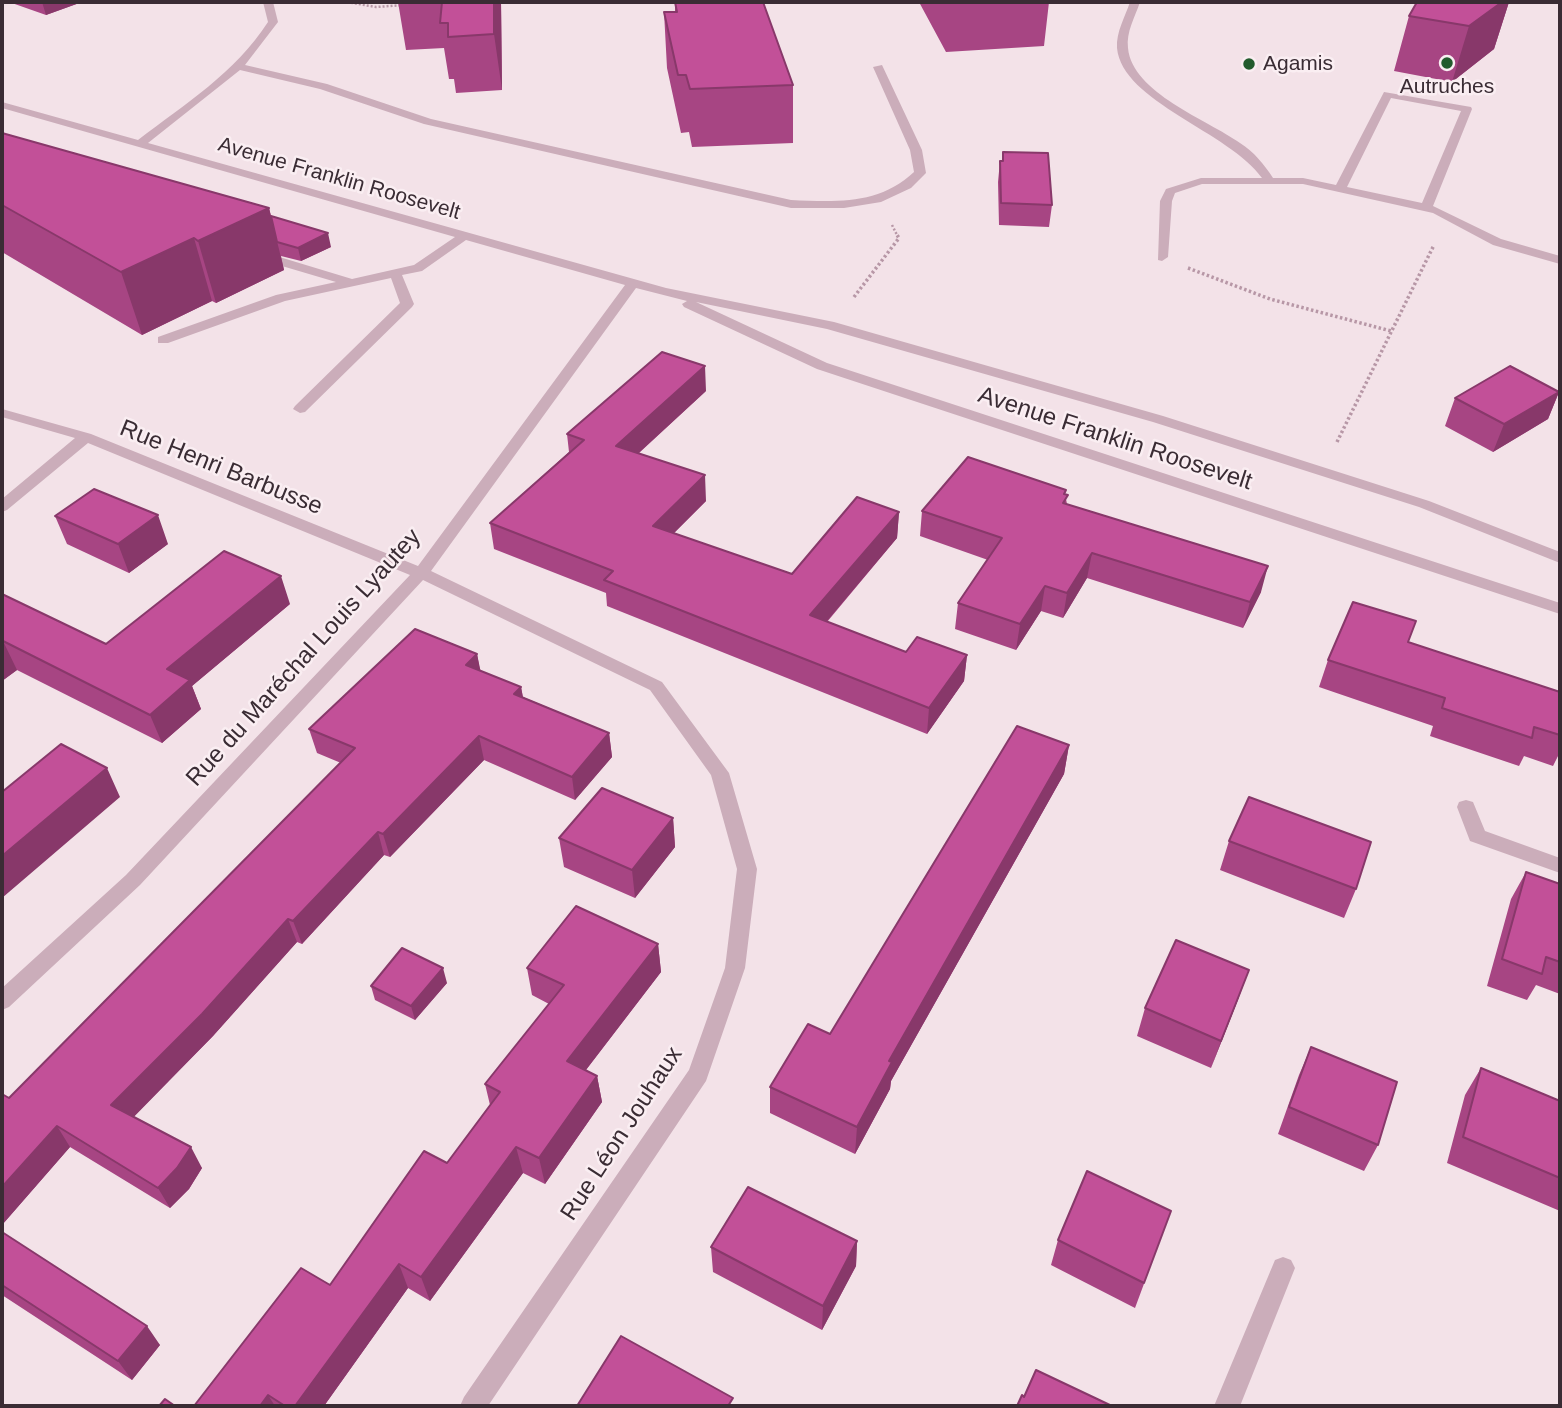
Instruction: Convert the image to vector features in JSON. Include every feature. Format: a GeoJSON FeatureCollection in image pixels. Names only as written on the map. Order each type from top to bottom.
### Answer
{"type":"FeatureCollection","features":[{"type":"Feature","properties":{"kind":"street"},"geometry":{"type":"LineString","coordinates":[[139,144],[238,67],[260,45],[273,22],[268,2]]}},
{"type":"Feature","properties":{"kind":"street"},"geometry":{"type":"LineString","coordinates":[[1135,2],[1123,31],[1123,52],[1129,68],[1156,96],[1250,156],[1270,181]]}},
{"type":"Feature","properties":{"kind":"street"},"geometry":{"type":"LineString","coordinates":[[238,67],[323,86],[428,122],[791,204],[832,206],[878,201],[908,187],[920,173],[916,150],[878,67]]}},
{"type":"Feature","properties":{"kind":"street"},"geometry":{"type":"LineString","coordinates":[[1340,189],[1388,94],[1466,108],[1426,208]]}},
{"type":"Feature","properties":{"kind":"street","name":"Avenue Franklin Roosevelt"},"geometry":{"type":"LineString","coordinates":[[2,105],[633,284],[829,325],[1158,419],[1424,504],[1560,558]]}},
{"type":"Feature","properties":{"kind":"street"},"geometry":{"type":"LineString","coordinates":[[1162,257],[1166,201],[1170,191],[1201,181],[1303,181],[1426,208],[1497,243],[1560,260]]}},
{"type":"Feature","properties":{"kind":"street"},"geometry":{"type":"LineString","coordinates":[[163,340],[281,298],[418,268],[464,236]]}},
{"type":"Feature","properties":{"kind":"street"},"geometry":{"type":"LineString","coordinates":[[249,252],[353,282]]}},
{"type":"Feature","properties":{"kind":"street"},"geometry":{"type":"LineString","coordinates":[[300,409],[407,304],[395,273]]}},
{"type":"Feature","properties":{"kind":"street","name":"Rue du Maréchal Louis Lyautey"},"geometry":{"type":"LineString","coordinates":[[2,1000],[133,880],[421,573],[633,284]]}},
{"type":"Feature","properties":{"kind":"street","name":"Avenue Franklin Roosevelt"},"geometry":{"type":"LineString","coordinates":[[664,292],[822,366],[1560,609]]}},
{"type":"Feature","properties":{"kind":"street","name":"Rue Henri Barbusse"},"geometry":{"type":"LineString","coordinates":[[2,413],[86,437],[421,573]]}},
{"type":"Feature","properties":{"kind":"street"},"geometry":{"type":"LineString","coordinates":[[2,507],[86,437]]}},
{"type":"Feature","properties":{"kind":"street","name":"Rue Léon Jouhaux"},"geometry":{"type":"LineString","coordinates":[[421,573],[656,686],[720,773],[747,869],[735,968],[698,1074],[473,1406]]}},
{"type":"Feature","properties":{"kind":"street"},"geometry":{"type":"LineString","coordinates":[[1466,807],[1476,836],[1560,866]]}},
{"type":"Feature","properties":{"kind":"street"},"geometry":{"type":"LineString","coordinates":[[1227,1406],[1283,1268]]}},
{"type":"Feature","properties":{"kind":"path"},"geometry":{"type":"LineString","coordinates":[[347,2],[376,7],[403,5]]}},
{"type":"Feature","properties":{"kind":"path"},"geometry":{"type":"LineString","coordinates":[[829,325],[899,238],[878,201]]}},
{"type":"Feature","properties":{"kind":"path"},"geometry":{"type":"LineString","coordinates":[[1322,471],[1429,252],[1451,218]]}},
{"type":"Feature","properties":{"kind":"path"},"geometry":{"type":"LineString","coordinates":[[1162,257],[1270,299],[1391,331]]}},
{"type":"Feature","properties":{"kind":"building"},"geometry":{"type":"Polygon","coordinates":[[[442,2],[494,2],[494,34],[448,37],[448,23],[440,23],[442,2]]]}},
{"type":"Feature","properties":{"kind":"building"},"geometry":{"type":"Polygon","coordinates":[[[675,2],[763,2],[793,85],[690,89],[686,75],[678,75],[664,12],[677,12],[675,2]]]}},
{"type":"Feature","properties":{"kind":"building"},"geometry":{"type":"Polygon","coordinates":[[[1417,2],[1502,2],[1469,26],[1409,16],[1417,2]]]}},
{"type":"Feature","properties":{"kind":"building"},"geometry":{"type":"Polygon","coordinates":[[[2,133],[269,208],[198,241],[194,238],[121,272],[2,205],[2,133]]]}},
{"type":"Feature","properties":{"kind":"building"},"geometry":{"type":"Polygon","coordinates":[[[1003,152],[1048,153],[1052,205],[1001,203],[1000,161],[1003,161],[1003,152]]]}},
{"type":"Feature","properties":{"kind":"building"},"geometry":{"type":"Polygon","coordinates":[[[271,216],[328,233],[298,248],[277,242],[271,216]]]}},
{"type":"Feature","properties":{"kind":"building"},"geometry":{"type":"Polygon","coordinates":[[[662,352],[705,366],[616,446],[705,475],[653,526],[792,574],[857,497],[899,512],[810,615],[906,652],[917,637],[967,655],[929,708],[604,580],[613,571],[490,523],[584,440],[567,434],[662,352]]]}},
{"type":"Feature","properties":{"kind":"building"},"geometry":{"type":"Polygon","coordinates":[[[1510,366],[1559,392],[1504,424],[1455,398],[1510,366]]]}},
{"type":"Feature","properties":{"kind":"building"},"geometry":{"type":"Polygon","coordinates":[[[968,457],[1066,490],[1064,494],[1068,495],[1063,503],[1268,566],[1250,602],[1092,553],[1067,593],[1045,586],[1020,624],[958,603],[1002,538],[922,511],[968,457]]]}},
{"type":"Feature","properties":{"kind":"building"},"geometry":{"type":"Polygon","coordinates":[[[94,489],[158,515],[118,544],[55,516],[94,489]]]}},
{"type":"Feature","properties":{"kind":"building"},"geometry":{"type":"Polygon","coordinates":[[[224,551],[281,576],[167,669],[190,680],[150,715],[2,642],[2,594],[106,644],[224,551]]]}},
{"type":"Feature","properties":{"kind":"building"},"geometry":{"type":"Polygon","coordinates":[[[1353,602],[1416,621],[1408,642],[1560,692],[1560,735],[1534,727],[1532,738],[1442,708],[1445,698],[1328,660],[1353,602]]]}},
{"type":"Feature","properties":{"kind":"building"},"geometry":{"type":"Polygon","coordinates":[[[415,629],[477,654],[466,665],[521,687],[514,694],[609,733],[572,777],[479,736],[383,834],[378,832],[293,921],[288,919],[202,1014],[111,1105],[191,1147],[177,1168],[158,1188],[57,1126],[2,1187],[2,1094],[9,1098],[355,748],[309,729],[415,629]]]}},
{"type":"Feature","properties":{"kind":"building"},"geometry":{"type":"Polygon","coordinates":[[[1017,726],[1069,745],[889,1061],[892,1062],[857,1127],[770,1087],[808,1024],[830,1034],[1017,726]]]}},
{"type":"Feature","properties":{"kind":"building"},"geometry":{"type":"Polygon","coordinates":[[[61,744],[107,768],[2,856],[2,792],[61,744]]]}},
{"type":"Feature","properties":{"kind":"building"},"geometry":{"type":"Polygon","coordinates":[[[602,788],[673,818],[632,870],[559,838],[602,788]]]}},
{"type":"Feature","properties":{"kind":"building"},"geometry":{"type":"Polygon","coordinates":[[[1249,797],[1371,842],[1356,889],[1229,841],[1249,797]]]}},
{"type":"Feature","properties":{"kind":"building"},"geometry":{"type":"Polygon","coordinates":[[[1526,872],[1560,884],[1560,962],[1546,957],[1542,974],[1502,959],[1526,872]]]}},
{"type":"Feature","properties":{"kind":"building"},"geometry":{"type":"Polygon","coordinates":[[[576,906],[658,944],[567,1061],[597,1076],[539,1158],[516,1147],[421,1277],[399,1264],[295,1406],[285,1406],[268,1395],[260,1406],[194,1406],[301,1268],[330,1285],[424,1151],[447,1163],[500,1092],[485,1084],[564,985],[527,968],[576,906]]]}},
{"type":"Feature","properties":{"kind":"building"},"geometry":{"type":"Polygon","coordinates":[[[1176,940],[1249,970],[1221,1041],[1145,1008],[1176,940]]]}},
{"type":"Feature","properties":{"kind":"building"},"geometry":{"type":"Polygon","coordinates":[[[402,948],[443,968],[411,1006],[371,986],[402,948]]]}},
{"type":"Feature","properties":{"kind":"building"},"geometry":{"type":"Polygon","coordinates":[[[1311,1047],[1397,1082],[1378,1145],[1289,1107],[1311,1047]]]}},
{"type":"Feature","properties":{"kind":"building"},"geometry":{"type":"Polygon","coordinates":[[[1481,1068],[1560,1101],[1560,1178],[1463,1137],[1481,1068]]]}},
{"type":"Feature","properties":{"kind":"building"},"geometry":{"type":"Polygon","coordinates":[[[1087,1171],[1171,1211],[1144,1283],[1058,1240],[1087,1171]]]}},
{"type":"Feature","properties":{"kind":"building"},"geometry":{"type":"Polygon","coordinates":[[[748,1187],[857,1241],[823,1306],[711,1247],[748,1187]]]}},
{"type":"Feature","properties":{"kind":"building"},"geometry":{"type":"Polygon","coordinates":[[[2,1232],[147,1326],[118,1361],[2,1285],[2,1232]]]}},
{"type":"Feature","properties":{"kind":"building"},"geometry":{"type":"Polygon","coordinates":[[[621,1336],[733,1398],[728,1406],[577,1406],[621,1336]]]}},
{"type":"Feature","properties":{"kind":"building"},"geometry":{"type":"Polygon","coordinates":[[[1036,1370],[1112,1406],[1017,1406],[1036,1370]]]}},
{"type":"Feature","properties":{"kind":"building"},"geometry":{"type":"Polygon","coordinates":[[[165,1399],[175,1406],[159,1406],[165,1399]]]}},
{"type":"Feature","properties":{"kind":"place","name":"Autruches"},"geometry":{"type":"Point","coordinates":[1447,63]}},
{"type":"Feature","properties":{"kind":"place","name":"Agamis"},"geometry":{"type":"Point","coordinates":[1249,64]}}]}
